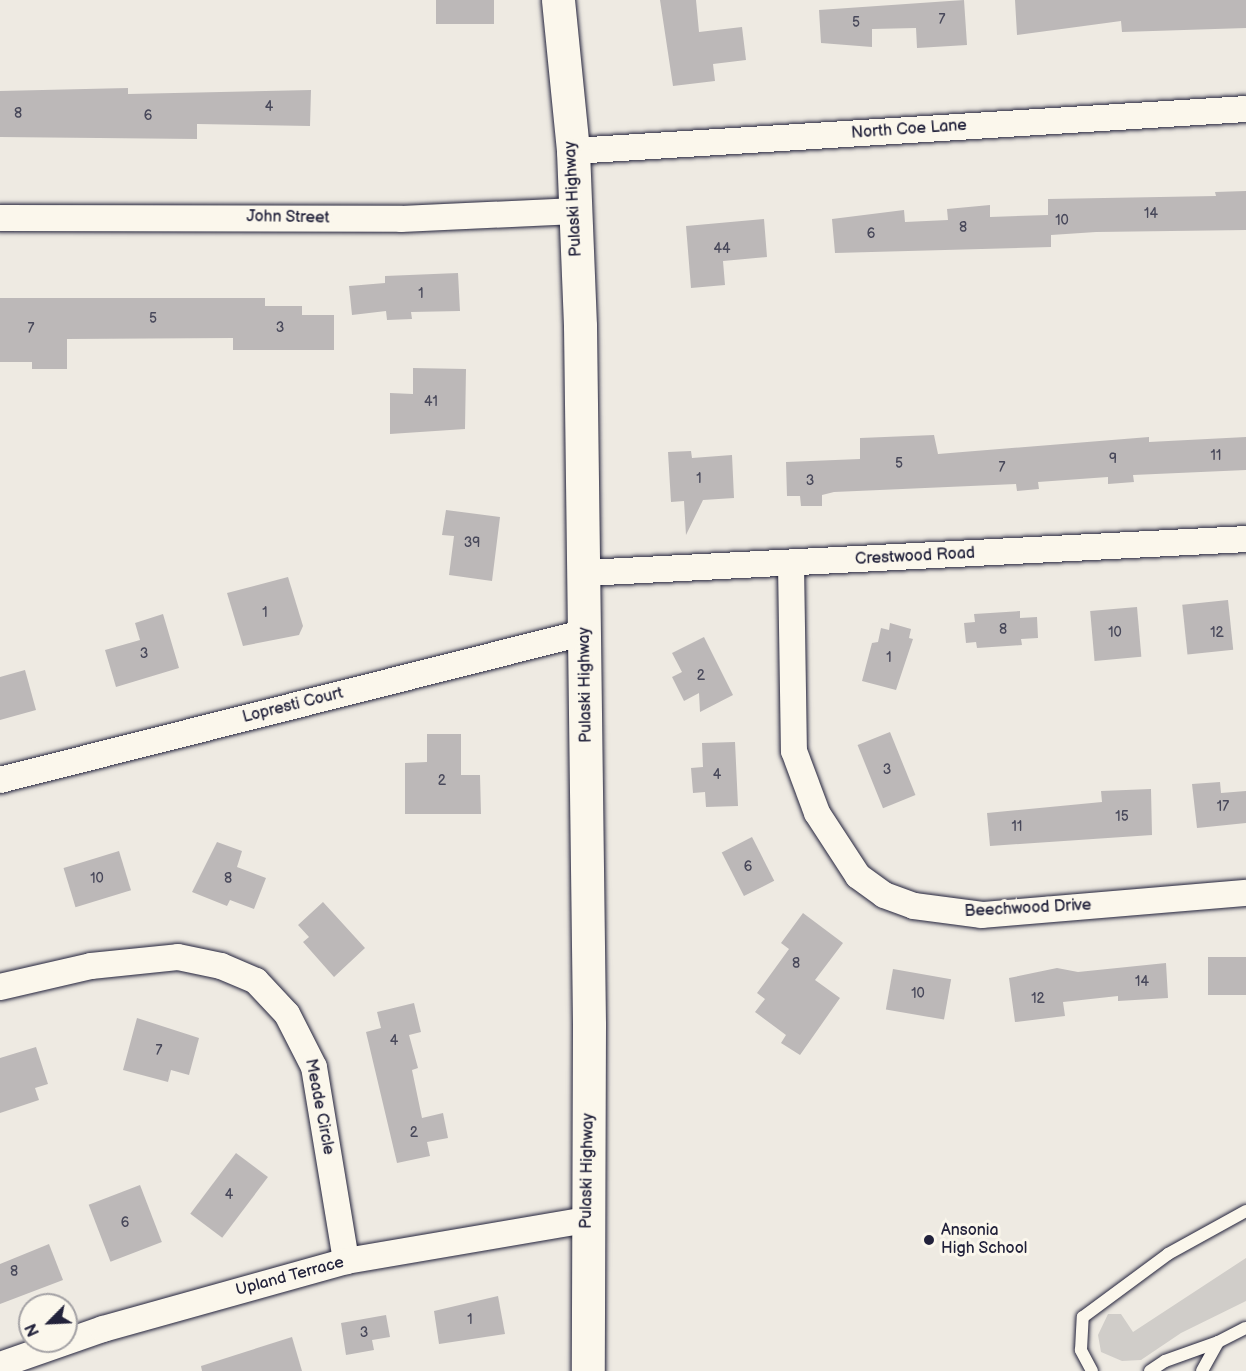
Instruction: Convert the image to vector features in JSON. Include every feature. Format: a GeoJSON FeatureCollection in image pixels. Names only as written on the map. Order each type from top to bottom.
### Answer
{"type":"FeatureCollection","features":[{"type":"Feature","properties":{"kind":"main road","name":"Pulaski Highway"},"geometry":{"type":"LineString","coordinates":[[558,0],[573,151],[576,211],[585,573],[588,1371]]}},
{"type":"Feature","properties":{"kind":"street","name":"North Coe Lane"},"geometry":{"type":"LineString","coordinates":[[573,151],[1246,110]]}},
{"type":"Feature","properties":{"kind":"street","name":"John Street"},"geometry":{"type":"LineString","coordinates":[[0,218],[401,219],[576,211]]}},
{"type":"Feature","properties":{"kind":"street","name":"Crestwood Road"},"geometry":{"type":"LineString","coordinates":[[585,573],[1246,539]]}},
{"type":"Feature","properties":{"kind":"street","name":"Beechwood Drive"},"geometry":{"type":"LineString","coordinates":[[791,564],[794,751],[817,813],[858,876],[884,895],[914,906],[982,915],[1246,893]]}},
{"type":"Feature","properties":{"kind":"street","name":"Lopresti Court"},"geometry":{"type":"LineString","coordinates":[[0,780],[586,632]]}},
{"type":"Feature","properties":{"kind":"street","name":"Meade Circle"},"geometry":{"type":"LineString","coordinates":[[0,987],[91,966],[178,957],[221,966],[256,981],[287,1014],[314,1067],[346,1260]]}},
{"type":"Feature","properties":{"kind":"street","name":"Upland Terrace"},"geometry":{"type":"LineString","coordinates":[[0,1365],[103,1329],[346,1260],[587,1220]]}},
{"type":"Feature","properties":{"kind":"lane"},"geometry":{"type":"LineString","coordinates":[[1092,1371],[1081,1350],[1083,1317],[1168,1254],[1246,1211]]}},
{"type":"Feature","properties":{"kind":"lane"},"geometry":{"type":"LineString","coordinates":[[1150,1371],[1165,1360],[1218,1342],[1246,1328]]}},
{"type":"Feature","properties":{"kind":"lane"},"geometry":{"type":"LineString","coordinates":[[1202,1371],[1218,1342]]}},
{"type":"Feature","properties":{"kind":"shaded area"},"geometry":{"type":"Polygon","coordinates":[[[1246,1258],[1246,1301],[1181,1333],[1141,1360],[1122,1361],[1101,1352],[1098,1335],[1108,1314],[1121,1314],[1133,1332],[1246,1258]]]}},
{"type":"Feature","properties":{"kind":"building"},"geometry":{"type":"Polygon","coordinates":[[[436,0],[494,0],[494,24],[436,24],[436,0]]]}},
{"type":"Feature","properties":{"kind":"building"},"geometry":{"type":"Polygon","coordinates":[[[660,0],[696,0],[699,32],[742,27],[746,60],[713,64],[715,81],[673,86],[660,0]]]}},
{"type":"Feature","properties":{"kind":"building"},"geometry":{"type":"Polygon","coordinates":[[[964,0],[967,45],[917,48],[916,28],[872,29],[872,47],[821,43],[819,10],[964,0]]]}},
{"type":"Feature","properties":{"kind":"building"},"geometry":{"type":"Polygon","coordinates":[[[1015,0],[1246,0],[1246,28],[1122,32],[1121,21],[1017,35],[1015,0]]]}},
{"type":"Feature","properties":{"kind":"building"},"geometry":{"type":"Polygon","coordinates":[[[128,88],[128,94],[311,90],[310,126],[197,124],[197,139],[0,137],[0,91],[128,88]]]}},
{"type":"Feature","properties":{"kind":"building"},"geometry":{"type":"Polygon","coordinates":[[[1246,191],[1246,230],[1096,232],[1051,235],[1051,247],[835,253],[832,219],[904,210],[905,222],[948,220],[947,209],[990,205],[990,217],[1048,215],[1048,199],[1216,196],[1215,192],[1246,191]]]}},
{"type":"Feature","properties":{"kind":"building"},"geometry":{"type":"Polygon","coordinates":[[[764,219],[767,257],[723,261],[725,285],[691,288],[686,226],[764,219]]]}},
{"type":"Feature","properties":{"kind":"building"},"geometry":{"type":"Polygon","coordinates":[[[458,273],[460,311],[411,312],[412,319],[387,320],[386,311],[352,315],[349,286],[385,283],[385,276],[458,273]]]}},
{"type":"Feature","properties":{"kind":"building"},"geometry":{"type":"Polygon","coordinates":[[[0,298],[265,298],[265,306],[302,306],[302,315],[334,315],[334,350],[233,350],[233,338],[67,339],[67,369],[32,369],[32,362],[0,362],[0,298]]]}},
{"type":"Feature","properties":{"kind":"building"},"geometry":{"type":"Polygon","coordinates":[[[413,368],[466,369],[465,429],[390,434],[390,393],[413,394],[413,368]]]}},
{"type":"Feature","properties":{"kind":"building"},"geometry":{"type":"Polygon","coordinates":[[[934,435],[938,454],[1149,437],[1149,442],[1246,437],[1246,470],[1133,475],[1134,482],[1108,484],[1108,477],[1038,482],[1039,489],[1017,491],[1016,484],[834,492],[822,495],[822,506],[801,506],[800,496],[787,496],[786,462],[860,459],[860,438],[934,435]]]}},
{"type":"Feature","properties":{"kind":"building"},"geometry":{"type":"Polygon","coordinates":[[[691,451],[692,458],[732,455],[734,498],[703,500],[686,535],[684,501],[671,502],[668,452],[691,451]]]}},
{"type":"Feature","properties":{"kind":"building"},"geometry":{"type":"Polygon","coordinates":[[[446,510],[500,517],[492,581],[449,575],[454,536],[442,535],[446,510]]]}},
{"type":"Feature","properties":{"kind":"building"},"geometry":{"type":"Polygon","coordinates":[[[288,577],[303,626],[299,635],[243,646],[227,593],[288,577]]]}},
{"type":"Feature","properties":{"kind":"building"},"geometry":{"type":"Polygon","coordinates":[[[1228,600],[1233,650],[1187,655],[1182,605],[1228,600]]]}},
{"type":"Feature","properties":{"kind":"building"},"geometry":{"type":"Polygon","coordinates":[[[1137,607],[1141,657],[1095,661],[1090,611],[1137,607]]]}},
{"type":"Feature","properties":{"kind":"building"},"geometry":{"type":"Polygon","coordinates":[[[1020,611],[1020,618],[1037,617],[1038,638],[1021,639],[1022,645],[977,648],[976,642],[966,643],[964,623],[975,622],[974,614],[1020,611]]]}},
{"type":"Feature","properties":{"kind":"building"},"geometry":{"type":"Polygon","coordinates":[[[163,614],[179,668],[116,687],[105,650],[140,640],[135,623],[163,614]]]}},
{"type":"Feature","properties":{"kind":"building"},"geometry":{"type":"Polygon","coordinates":[[[890,623],[911,629],[909,638],[913,639],[896,690],[862,681],[872,643],[878,642],[881,628],[889,630],[890,623]]]}},
{"type":"Feature","properties":{"kind":"building"},"geometry":{"type":"Polygon","coordinates":[[[704,637],[733,695],[700,712],[699,693],[684,701],[672,677],[682,672],[672,653],[704,637]]]}},
{"type":"Feature","properties":{"kind":"building"},"geometry":{"type":"Polygon","coordinates":[[[25,670],[36,710],[0,720],[0,677],[25,670]]]}},
{"type":"Feature","properties":{"kind":"building"},"geometry":{"type":"Polygon","coordinates":[[[890,732],[915,795],[883,808],[858,745],[890,732]]]}},
{"type":"Feature","properties":{"kind":"building"},"geometry":{"type":"Polygon","coordinates":[[[427,734],[461,734],[461,775],[480,775],[481,814],[405,814],[405,763],[427,762],[427,734]]]}},
{"type":"Feature","properties":{"kind":"building"},"geometry":{"type":"Polygon","coordinates":[[[735,742],[738,806],[706,807],[705,792],[693,793],[691,768],[703,767],[702,743],[735,742]]]}},
{"type":"Feature","properties":{"kind":"building"},"geometry":{"type":"Polygon","coordinates":[[[1220,782],[1221,793],[1246,791],[1246,823],[1197,828],[1192,784],[1220,782]]]}},
{"type":"Feature","properties":{"kind":"building"},"geometry":{"type":"Polygon","coordinates":[[[1151,789],[1152,835],[990,846],[987,813],[1102,802],[1101,791],[1151,789]]]}},
{"type":"Feature","properties":{"kind":"building"},"geometry":{"type":"Polygon","coordinates":[[[752,837],[774,881],[744,896],[722,852],[752,837]]]}},
{"type":"Feature","properties":{"kind":"building"},"geometry":{"type":"Polygon","coordinates":[[[217,842],[242,851],[237,867],[266,878],[254,909],[230,900],[227,906],[192,892],[217,842]]]}},
{"type":"Feature","properties":{"kind":"building"},"geometry":{"type":"Polygon","coordinates":[[[119,851],[131,890],[76,907],[64,868],[119,851]]]}},
{"type":"Feature","properties":{"kind":"building"},"geometry":{"type":"Polygon","coordinates":[[[323,902],[365,948],[334,977],[303,942],[309,937],[298,925],[323,902]]]}},
{"type":"Feature","properties":{"kind":"building"},"geometry":{"type":"Polygon","coordinates":[[[803,913],[843,943],[815,980],[840,998],[800,1055],[781,1043],[786,1035],[755,1012],[765,999],[757,993],[789,949],[781,943],[803,913]]]}},
{"type":"Feature","properties":{"kind":"building"},"geometry":{"type":"Polygon","coordinates":[[[1208,957],[1246,957],[1246,995],[1208,995],[1208,957]]]}},
{"type":"Feature","properties":{"kind":"building"},"geometry":{"type":"Polygon","coordinates":[[[1166,963],[1168,998],[1118,1001],[1118,996],[1063,1002],[1065,1016],[1015,1022],[1009,978],[1057,968],[1078,972],[1166,963]]]}},
{"type":"Feature","properties":{"kind":"building"},"geometry":{"type":"Polygon","coordinates":[[[893,969],[951,979],[944,1020],[886,1009],[893,969]]]}},
{"type":"Feature","properties":{"kind":"building"},"geometry":{"type":"Polygon","coordinates":[[[414,1003],[421,1032],[409,1035],[418,1068],[412,1070],[422,1118],[443,1113],[448,1138],[427,1142],[430,1156],[397,1163],[366,1032],[381,1028],[377,1012],[414,1003]]]}},
{"type":"Feature","properties":{"kind":"building"},"geometry":{"type":"Polygon","coordinates":[[[137,1018],[199,1038],[189,1075],[171,1070],[168,1082],[123,1070],[137,1018]]]}},
{"type":"Feature","properties":{"kind":"building"},"geometry":{"type":"Polygon","coordinates":[[[36,1047],[48,1084],[35,1088],[39,1100],[0,1113],[0,1058],[36,1047]]]}},
{"type":"Feature","properties":{"kind":"building"},"geometry":{"type":"Polygon","coordinates":[[[236,1153],[268,1177],[222,1238],[190,1214],[236,1153]]]}},
{"type":"Feature","properties":{"kind":"building"},"geometry":{"type":"Polygon","coordinates":[[[140,1185],[162,1242],[111,1262],[89,1205],[140,1185]]]}},
{"type":"Feature","properties":{"kind":"building"},"geometry":{"type":"Polygon","coordinates":[[[49,1244],[63,1280],[29,1293],[18,1293],[18,1297],[0,1304],[0,1264],[49,1244]]]}},
{"type":"Feature","properties":{"kind":"building"},"geometry":{"type":"Polygon","coordinates":[[[498,1296],[505,1334],[439,1344],[434,1311],[498,1296]]]}},
{"type":"Feature","properties":{"kind":"building"},"geometry":{"type":"Polygon","coordinates":[[[386,1315],[390,1337],[372,1340],[374,1350],[346,1355],[341,1323],[386,1315]]]}},
{"type":"Feature","properties":{"kind":"building"},"geometry":{"type":"Polygon","coordinates":[[[292,1337],[302,1371],[202,1371],[201,1366],[292,1337]]]}},
{"type":"Feature","properties":{"kind":"place","name":"Ansonia High School"},"geometry":{"type":"Point","coordinates":[929,1240]}}]}
